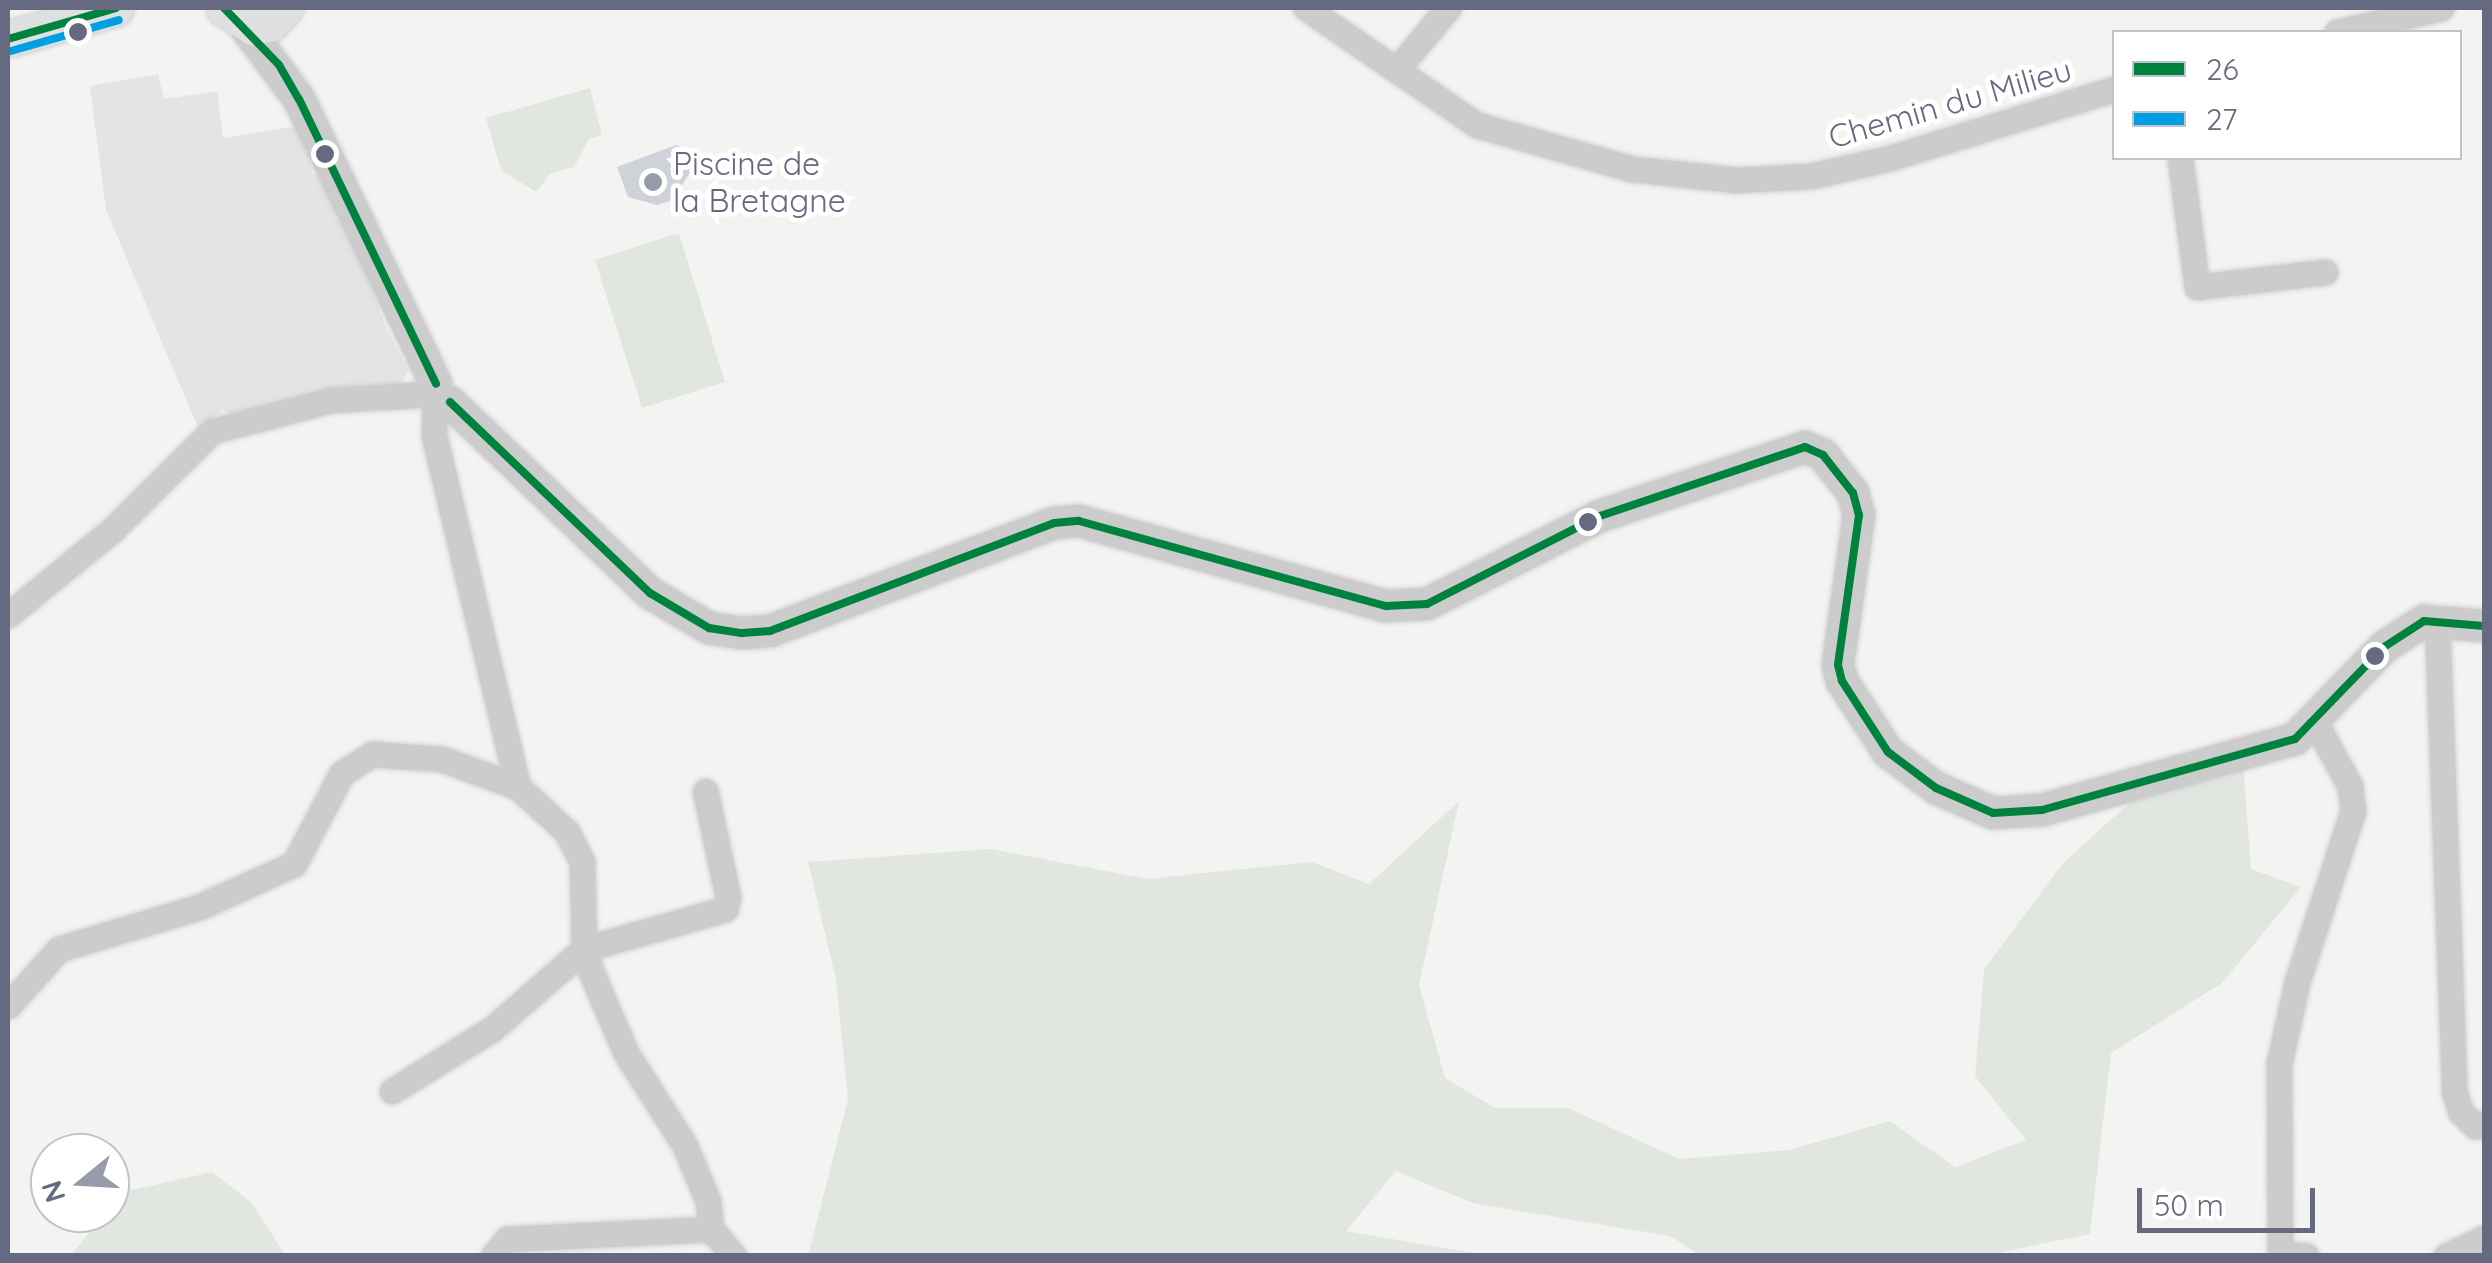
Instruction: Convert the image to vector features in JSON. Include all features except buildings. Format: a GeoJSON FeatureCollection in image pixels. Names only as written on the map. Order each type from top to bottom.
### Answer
{"type":"FeatureCollection","features":[{"type":"Feature","properties":{"kind":"main road"},"geometry":{"type":"LineString","coordinates":[[8,39],[116,8]]}},
{"type":"Feature","properties":{"kind":"main road"},"geometry":{"type":"LineString","coordinates":[[234,16],[284,10]]}},
{"type":"Feature","properties":{"kind":"street","name":"Chemin du Milieu"},"geometry":{"type":"LineString","coordinates":[[1306,8],[1477,125],[1552,151],[1633,169],[1736,180],[1811,176],[1890,158],[2112,90]]}},
{"type":"Feature","properties":{"kind":"street"},"geometry":{"type":"LineString","coordinates":[[1397,69],[1448,8]]}},
{"type":"Feature","properties":{"kind":"street"},"geometry":{"type":"LineString","coordinates":[[2347,30],[2441,8]]}},
{"type":"Feature","properties":{"kind":"street"},"geometry":{"type":"LineString","coordinates":[[279,65],[284,10]]}},
{"type":"Feature","properties":{"kind":"street"},"geometry":{"type":"LineString","coordinates":[[234,16],[279,65],[343,183],[438,396],[524,466],[650,593],[709,628],[742,633],[770,631],[1054,523],[1079,520],[1386,606],[1427,604],[1600,516],[1805,447],[1823,455],[1853,493],[1859,515],[1839,674],[1888,752],[1936,788],[1993,813],[2042,810],[2295,739],[2384,648],[2424,621],[2484,626]]}},
{"type":"Feature","properties":{"kind":"street"},"geometry":{"type":"LineString","coordinates":[[2180,160],[2198,288],[2325,272]]}},
{"type":"Feature","properties":{"kind":"street"},"geometry":{"type":"LineString","coordinates":[[8,615],[111,531],[212,431],[331,400],[438,396]]}},
{"type":"Feature","properties":{"kind":"street"},"geometry":{"type":"LineString","coordinates":[[438,396],[434,436],[518,787]]}},
{"type":"Feature","properties":{"kind":"street"},"geometry":{"type":"LineString","coordinates":[[2437,620],[2454,1090],[2460,1111],[2475,1126],[2484,1124]]}},
{"type":"Feature","properties":{"kind":"street"},"geometry":{"type":"LineString","coordinates":[[2306,1256],[2283,1255],[2279,1064],[2297,982],[2353,811],[2350,786],[2315,722]]}},
{"type":"Feature","properties":{"kind":"street"},"geometry":{"type":"LineString","coordinates":[[8,1006],[59,949],[199,908],[294,864],[342,773],[373,754],[442,759],[518,787],[568,832],[582,862],[584,949],[626,1053],[684,1146],[708,1202],[710,1229],[734,1256]]}},
{"type":"Feature","properties":{"kind":"street"},"geometry":{"type":"LineString","coordinates":[[392,1091],[492,1029],[584,949],[725,909],[728,896],[705,791]]}},
{"type":"Feature","properties":{"kind":"street"},"geometry":{"type":"LineString","coordinates":[[493,1256],[507,1239],[710,1229]]}},
{"type":"Feature","properties":{"kind":"street"},"geometry":{"type":"LineString","coordinates":[[2456,1254],[2484,1238]]}},
{"type":"Feature","properties":{"kind":"shaded area"},"geometry":{"type":"Polygon","coordinates":[[[158,74],[164,99],[217,91],[223,138],[304,125],[312,175],[324,173],[337,221],[346,220],[386,328],[409,370],[398,389],[232,415],[222,410],[199,430],[106,210],[90,86],[158,74]]]}},
{"type":"Feature","properties":{"kind":"shaded area"},"geometry":{"type":"Polygon","coordinates":[[[590,88],[602,135],[589,139],[574,167],[550,174],[536,192],[501,170],[486,118],[590,88]]]}},
{"type":"Feature","properties":{"kind":"shaded area","name":"Piscine de la Bretagne"},"geometry":{"type":"Polygon","coordinates":[[[676,145],[684,148],[691,171],[673,200],[657,205],[628,197],[617,167],[676,145]]]}},
{"type":"Feature","properties":{"kind":"shaded area"},"geometry":{"type":"Polygon","coordinates":[[[679,233],[725,382],[642,408],[595,260],[679,233]]]}},
{"type":"Feature","properties":{"kind":"shaded area"},"geometry":{"type":"Polygon","coordinates":[[[2243,761],[2251,869],[2301,887],[2222,983],[2111,1053],[2090,1234],[1987,1255],[1700,1255],[1670,1236],[1473,1203],[1396,1171],[1346,1231],[1486,1255],[808,1256],[848,1099],[836,980],[808,862],[991,849],[1147,879],[1312,862],[1369,884],[1459,801],[1419,985],[1445,1078],[1495,1108],[1568,1108],[1679,1159],[1789,1150],[1890,1121],[1955,1167],[2026,1140],[1975,1076],[1984,969],[2063,863],[2137,796],[2243,761]]]}},
{"type":"Feature","properties":{"kind":"shaded area"},"geometry":{"type":"Polygon","coordinates":[[[212,1172],[252,1203],[285,1255],[71,1255],[89,1233],[130,1233],[130,1190],[212,1172]]]}},
{"type":"Feature","properties":{"kind":"transit line","name":"26"},"geometry":{"type":"LineString","coordinates":[[8,39],[116,8]]}},
{"type":"Feature","properties":{"kind":"transit line","name":"26"},"geometry":{"type":"LineString","coordinates":[[224,8],[279,65],[299,99],[436,384]]}},
{"type":"Feature","properties":{"kind":"transit line","name":"27"},"geometry":{"type":"LineString","coordinates":[[11,51],[119,20]]}},
{"type":"Feature","properties":{"kind":"transit line","name":"26"},"geometry":{"type":"LineString","coordinates":[[450,402],[650,593],[709,628],[742,633],[770,631],[1054,523],[1079,521],[1386,606],[1427,604],[1600,516],[1805,447],[1823,455],[1853,493],[1859,515],[1838,665],[1842,681],[1888,752],[1936,788],[1993,813],[2042,810],[2295,739],[2384,647],[2424,621],[2484,626]]}},
{"type":"Feature","properties":{"kind":"place","name":"Piscine de la Bretagne"},"geometry":{"type":"Point","coordinates":[653,182]}}]}
